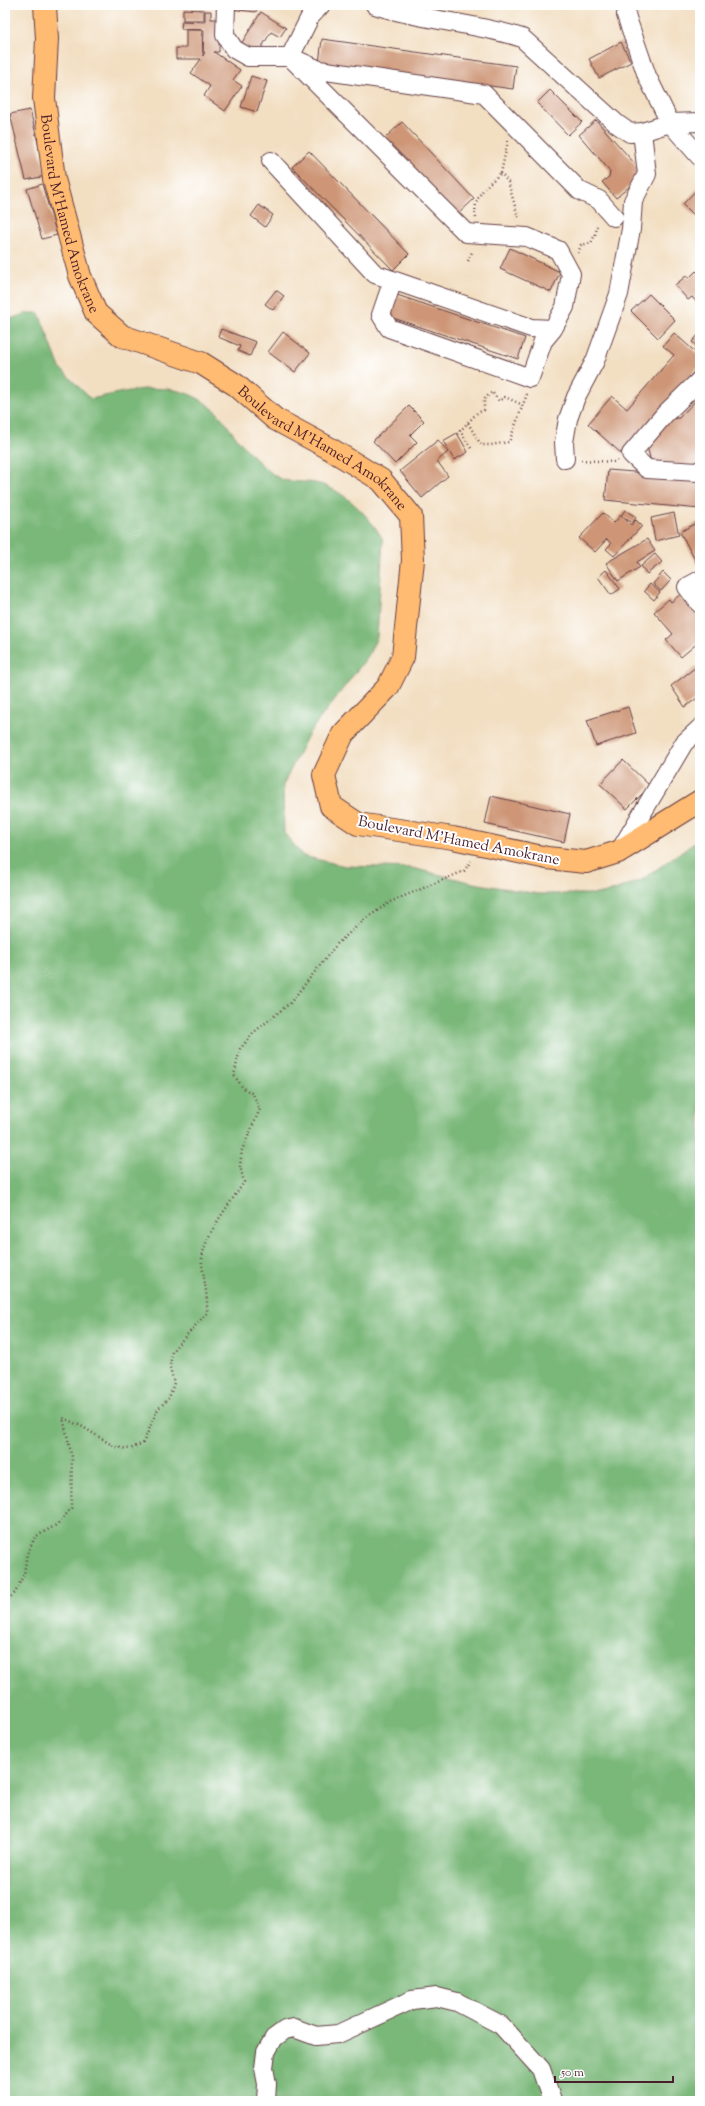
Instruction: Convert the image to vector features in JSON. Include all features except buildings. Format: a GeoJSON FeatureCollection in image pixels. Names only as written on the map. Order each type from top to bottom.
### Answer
{"type":"FeatureCollection","features":[{"type":"Feature","properties":{"kind":"main road","name":"Boulevard M'Hamed Amokrane"},"geometry":{"type":"LineString","coordinates":[[45,5],[47,39],[44,98],[54,179],[80,276],[96,313],[122,336],[201,363],[236,385],[275,419],[327,447],[380,480],[411,516],[413,560],[403,657],[388,687],[343,734],[324,775],[330,806],[358,824],[483,845],[547,858],[586,862],[618,852],[700,801]]}},
{"type":"Feature","properties":{"kind":"street"},"geometry":{"type":"LineString","coordinates":[[226,5],[226,35],[234,49],[248,57],[290,57],[319,70],[484,94],[514,122],[580,191],[599,200],[614,217]]}},
{"type":"Feature","properties":{"kind":"street"},"geometry":{"type":"LineString","coordinates":[[290,57],[310,17],[321,5]]}},
{"type":"Feature","properties":{"kind":"street"},"geometry":{"type":"LineString","coordinates":[[375,5],[395,12],[504,32],[522,38],[617,124],[630,133],[642,132],[670,124],[700,122]]}},
{"type":"Feature","properties":{"kind":"street"},"geometry":{"type":"LineString","coordinates":[[627,5],[626,15],[647,76],[670,124],[700,157]]}},
{"type":"Feature","properties":{"kind":"street"},"geometry":{"type":"LineString","coordinates":[[290,57],[466,233],[527,237],[558,250],[571,274],[565,307],[553,329],[543,341],[530,378],[389,328],[381,315],[392,280]]}},
{"type":"Feature","properties":{"kind":"street"},"geometry":{"type":"LineString","coordinates":[[565,459],[564,442],[568,419],[576,397],[595,361],[619,294],[631,229],[633,201],[647,174],[642,132]]}},
{"type":"Feature","properties":{"kind":"street"},"geometry":{"type":"LineString","coordinates":[[271,161],[375,274],[531,328],[553,329]]}},
{"type":"Feature","properties":{"kind":"street"},"geometry":{"type":"LineString","coordinates":[[700,380],[665,414],[631,454],[647,468],[698,472],[700,470]]}},
{"type":"Feature","properties":{"kind":"street"},"geometry":{"type":"LineString","coordinates":[[694,583],[700,604]]}},
{"type":"Feature","properties":{"kind":"street"},"geometry":{"type":"LineString","coordinates":[[618,852],[684,743],[700,728]]}},
{"type":"Feature","properties":{"kind":"street"},"geometry":{"type":"LineString","coordinates":[[266,2101],[268,2097],[264,2068],[266,2052],[274,2038],[285,2030],[294,2028],[316,2036],[338,2034],[412,2000],[438,1997],[457,2002],[501,2025],[541,2069],[552,2101]]}},
{"type":"Feature","properties":{"kind":"path"},"geometry":{"type":"LineString","coordinates":[[468,261],[478,234],[474,211],[477,198],[488,184],[501,173],[508,143],[509,128],[514,122]]}},
{"type":"Feature","properties":{"kind":"path"},"geometry":{"type":"LineString","coordinates":[[501,173],[508,182],[516,213],[527,237]]}},
{"type":"Feature","properties":{"kind":"path"},"geometry":{"type":"LineString","coordinates":[[567,267],[578,255],[581,245],[591,243],[596,233],[598,220],[607,227],[614,217]]}},
{"type":"Feature","properties":{"kind":"path"},"geometry":{"type":"LineString","coordinates":[[468,423],[481,445],[491,446],[509,442],[526,399],[530,378]]}},
{"type":"Feature","properties":{"kind":"path"},"geometry":{"type":"LineString","coordinates":[[471,448],[460,431],[477,413],[484,410],[484,399],[492,392],[499,401],[505,397],[523,406]]}},
{"type":"Feature","properties":{"kind":"path"},"geometry":{"type":"LineString","coordinates":[[565,459],[612,462],[631,454]]}},
{"type":"Feature","properties":{"kind":"path"},"geometry":{"type":"LineString","coordinates":[[5,1602],[15,1593],[24,1574],[27,1554],[35,1537],[58,1524],[71,1508],[72,1457],[64,1418],[88,1430],[115,1447],[130,1449],[143,1442],[158,1409],[169,1398],[174,1383],[170,1367],[172,1351],[207,1313],[208,1298],[202,1262],[209,1234],[244,1182],[240,1166],[242,1150],[260,1109],[253,1094],[243,1088],[234,1075],[240,1049],[253,1033],[290,1003],[337,944],[365,919],[390,902],[464,870],[483,845]]}},
{"type":"Feature","properties":{"kind":"green space"},"geometry":{"type":"Polygon","coordinates":[[[27,313],[39,313],[60,368],[91,399],[123,392],[154,388],[184,392],[198,398],[215,411],[250,453],[273,474],[283,480],[315,483],[325,486],[345,497],[371,522],[383,540],[377,637],[368,656],[309,733],[283,785],[284,833],[303,856],[345,866],[412,868],[473,883],[538,894],[603,894],[642,880],[700,838],[700,2101],[5,2101],[5,321],[27,313]]]}}]}
